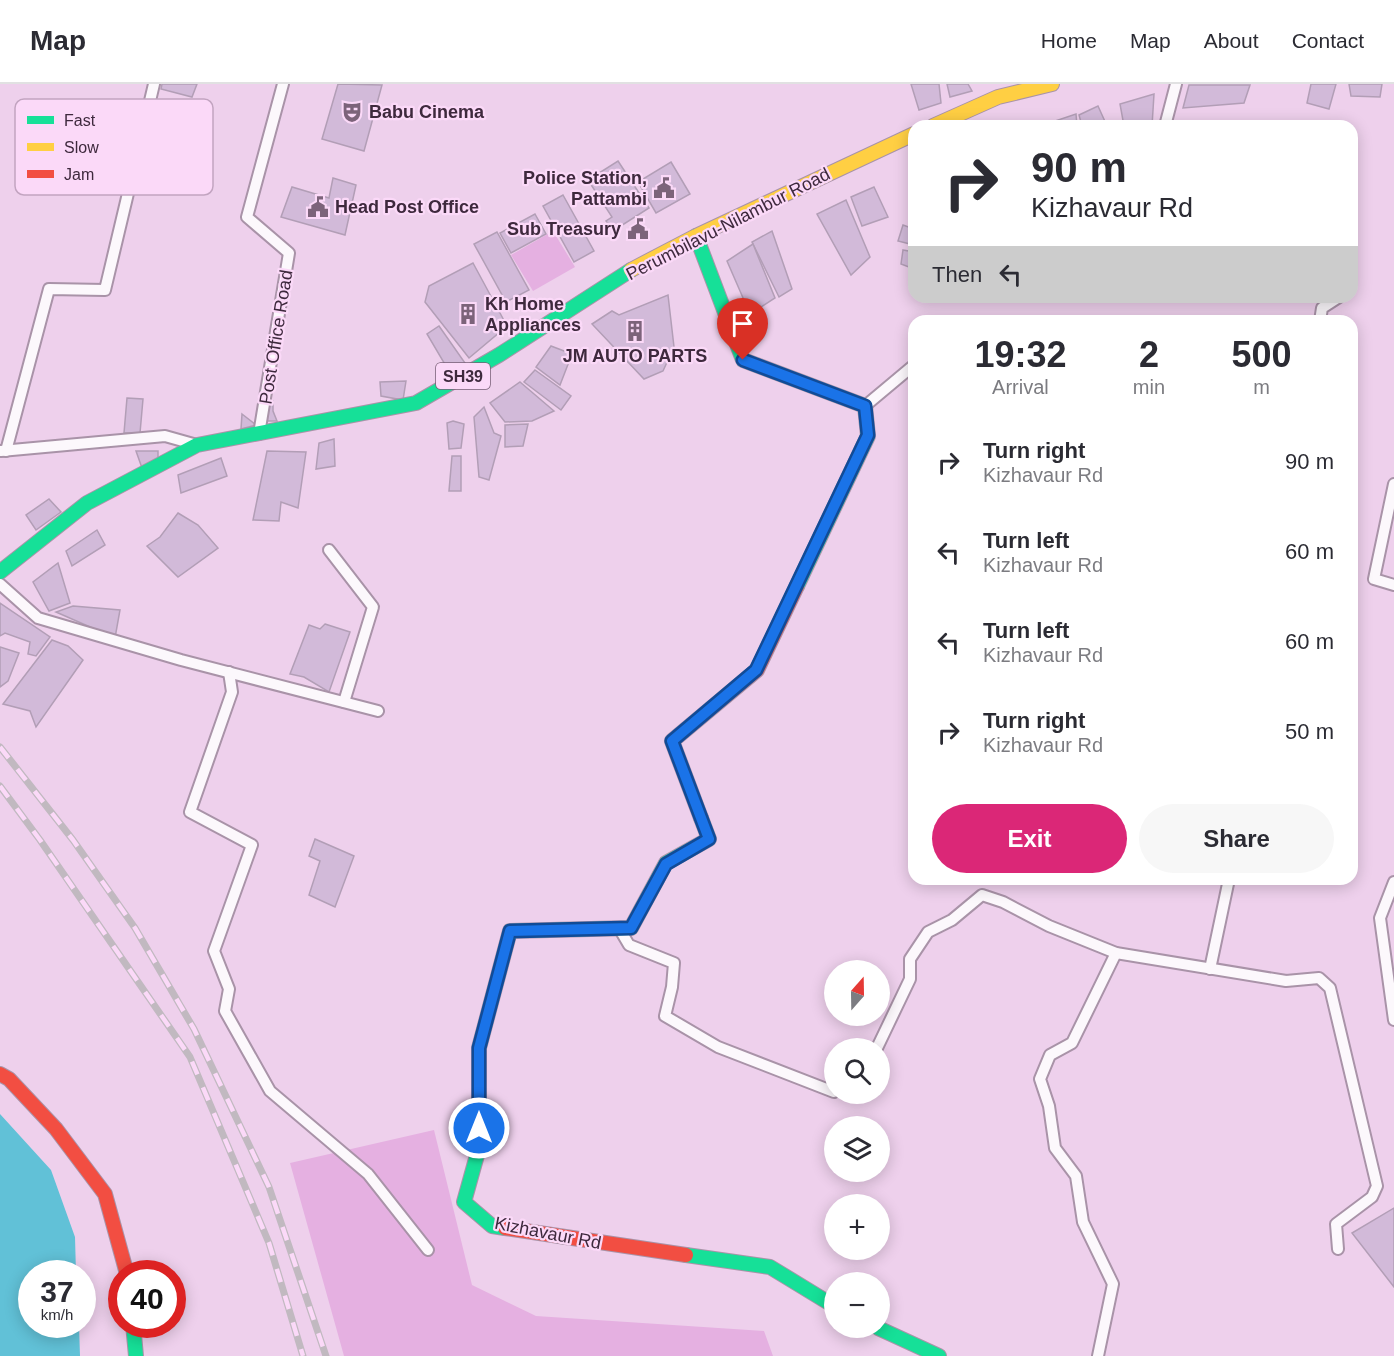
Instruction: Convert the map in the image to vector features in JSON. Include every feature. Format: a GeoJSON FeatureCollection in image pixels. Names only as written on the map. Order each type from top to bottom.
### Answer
{"type":"FeatureCollection","features":[{"type":"Feature","properties":{"kind":"street"},"geometry":{"type":"LineString","coordinates":[[150,99],[153,84]]}},
{"type":"Feature","properties":{"kind":"street","name":"Post Office Road"},"geometry":{"type":"LineString","coordinates":[[260,434],[290,253],[247,217],[283,84]]}},
{"type":"Feature","properties":{"kind":"street"},"geometry":{"type":"LineString","coordinates":[[944,120],[999,91],[1052,84]]}},
{"type":"Feature","properties":{"kind":"street"},"geometry":{"type":"LineString","coordinates":[[1167,120],[1176,84]]}},
{"type":"Feature","properties":{"kind":"street","name":"Perumbilavu-Nilambur Road"},"geometry":{"type":"LineString","coordinates":[[0,573],[87,503],[197,445],[416,403],[499,355],[628,272],[696,236],[908,138]]}},
{"type":"Feature","properties":{"kind":"street"},"geometry":{"type":"LineString","coordinates":[[127,195],[105,290],[49,289],[3,451],[165,436],[197,445]]}},
{"type":"Feature","properties":{"kind":"street"},"geometry":{"type":"LineString","coordinates":[[696,236],[743,360],[865,406]]}},
{"type":"Feature","properties":{"kind":"street"},"geometry":{"type":"LineString","coordinates":[[1321,315],[1322,308],[1330,303]]}},
{"type":"Feature","properties":{"kind":"street"},"geometry":{"type":"LineString","coordinates":[[865,406],[908,370]]}},
{"type":"Feature","properties":{"kind":"street"},"geometry":{"type":"LineString","coordinates":[[619,928],[631,928],[666,864],[709,839],[672,741],[756,670],[868,435],[865,406]]}},
{"type":"Feature","properties":{"kind":"street"},"geometry":{"type":"LineString","coordinates":[[1394,484],[1374,579],[1394,585]]}},
{"type":"Feature","properties":{"kind":"street"},"geometry":{"type":"LineString","coordinates":[[329,550],[374,607],[344,702]]}},
{"type":"Feature","properties":{"kind":"street"},"geometry":{"type":"LineString","coordinates":[[0,584],[38,618],[378,711]]}},
{"type":"Feature","properties":{"kind":"street"},"geometry":{"type":"LineString","coordinates":[[229,672],[232,692],[190,812],[252,844],[214,951],[229,989],[225,1011],[270,1091],[368,1174],[428,1250]]}},
{"type":"Feature","properties":{"kind":"street"},"geometry":{"type":"LineString","coordinates":[[1394,882],[1380,918],[1394,1020]]}},
{"type":"Feature","properties":{"kind":"street"},"geometry":{"type":"LineString","coordinates":[[1210,969],[1228,885]]}},
{"type":"Feature","properties":{"kind":"street"},"geometry":{"type":"LineString","coordinates":[[882,1038],[910,979],[910,959],[928,932],[952,920],[982,895],[1003,902],[1049,926],[1116,953],[1286,981],[1319,978],[1330,988],[1377,1186],[1372,1197],[1336,1224],[1338,1249]]}},
{"type":"Feature","properties":{"kind":"street"},"geometry":{"type":"LineString","coordinates":[[619,928],[629,945],[674,963],[672,987],[665,1016],[718,1047],[824,1088]]}},
{"type":"Feature","properties":{"kind":"street","name":"Kizhavaur Rd"},"geometry":{"type":"LineString","coordinates":[[619,928],[510,931],[479,1048],[479,1148],[464,1202],[492,1226],[770,1267],[824,1300]]}},
{"type":"Feature","properties":{"kind":"street"},"geometry":{"type":"LineString","coordinates":[[1098,1356],[1113,1284],[1083,1222],[1076,1176],[1055,1148],[1049,1106],[1040,1079],[1050,1055],[1072,1043],[1116,953]]}},
{"type":"Feature","properties":{"kind":"street"},"geometry":{"type":"LineString","coordinates":[[0,1074],[9,1079],[56,1129],[105,1194],[123,1260]]}},
{"type":"Feature","properties":{"kind":"street"},"geometry":{"type":"LineString","coordinates":[[890,1334],[939,1356]]}},
{"type":"Feature","properties":{"kind":"street"},"geometry":{"type":"LineString","coordinates":[[134,1338],[136,1356]]}},
{"type":"Feature","properties":{"kind":"shaded area"},"geometry":{"type":"Polygon","coordinates":[[[553,231],[575,267],[533,291],[511,255],[553,231]]]}},
{"type":"Feature","properties":{"kind":"shaded area"},"geometry":{"type":"Polygon","coordinates":[[[434,1130],[472,1285],[536,1316],[764,1331],[773,1356],[344,1356],[290,1163],[434,1130]]]}},
{"type":"Feature","properties":{"kind":"water"},"geometry":{"type":"Polygon","coordinates":[[[0,1114],[51,1170],[75,1237],[76,1260],[18,1260],[18,1338],[79,1338],[80,1356],[0,1356],[0,1114]]]}},
{"type":"Feature","properties":{"kind":"building"},"geometry":{"type":"Polygon","coordinates":[[[162,84],[197,84],[192,97],[161,89],[162,84]]]}},
{"type":"Feature","properties":{"kind":"building","name":"Babu Cinema"},"geometry":{"type":"Polygon","coordinates":[[[338,84],[382,85],[364,151],[322,139],[338,84]]]}},
{"type":"Feature","properties":{"kind":"building"},"geometry":{"type":"Polygon","coordinates":[[[911,84],[939,84],[941,103],[919,110],[911,84]]]}},
{"type":"Feature","properties":{"kind":"building"},"geometry":{"type":"Polygon","coordinates":[[[947,84],[968,84],[972,91],[950,97],[947,84]]]}},
{"type":"Feature","properties":{"kind":"building"},"geometry":{"type":"Polygon","coordinates":[[[1311,84],[1336,84],[1329,109],[1307,103],[1311,84]]]}},
{"type":"Feature","properties":{"kind":"building"},"geometry":{"type":"Polygon","coordinates":[[[1349,84],[1382,84],[1380,97],[1351,96],[1349,84]]]}},
{"type":"Feature","properties":{"kind":"building"},"geometry":{"type":"Polygon","coordinates":[[[1189,85],[1250,85],[1244,103],[1183,108],[1189,85]]]}},
{"type":"Feature","properties":{"kind":"building"},"geometry":{"type":"Polygon","coordinates":[[[1154,94],[1152,120],[1123,120],[1120,104],[1154,94]]]}},
{"type":"Feature","properties":{"kind":"building"},"geometry":{"type":"Polygon","coordinates":[[[1098,106],[1104,120],[1080,120],[1079,115],[1098,106]]]}},
{"type":"Feature","properties":{"kind":"building"},"geometry":{"type":"Polygon","coordinates":[[[1076,114],[1076,120],[1058,120],[1076,114]]]}},
{"type":"Feature","properties":{"kind":"building"},"geometry":{"type":"Polygon","coordinates":[[[618,161],[649,208],[613,231],[606,221],[612,217],[588,180],[618,161]]]}},
{"type":"Feature","properties":{"kind":"building","name":"Police Station, Pattambi"},"geometry":{"type":"Polygon","coordinates":[[[671,162],[690,194],[656,213],[638,182],[671,162]]]}},
{"type":"Feature","properties":{"kind":"building","name":"Head Post Office"},"geometry":{"type":"Polygon","coordinates":[[[333,178],[356,185],[345,235],[281,217],[292,187],[329,198],[333,178]]]}},
{"type":"Feature","properties":{"kind":"building"},"geometry":{"type":"Polygon","coordinates":[[[874,187],[888,217],[862,226],[851,197],[874,187]]]}},
{"type":"Feature","properties":{"kind":"building"},"geometry":{"type":"Polygon","coordinates":[[[563,195],[594,251],[574,262],[543,206],[563,195]]]}},
{"type":"Feature","properties":{"kind":"building"},"geometry":{"type":"Polygon","coordinates":[[[846,200],[870,257],[851,275],[817,214],[846,200]]]}},
{"type":"Feature","properties":{"kind":"building"},"geometry":{"type":"Polygon","coordinates":[[[535,214],[546,234],[511,253],[500,233],[535,214]]]}},
{"type":"Feature","properties":{"kind":"building"},"geometry":{"type":"Polygon","coordinates":[[[903,225],[908,227],[908,244],[898,241],[903,225]]]}},
{"type":"Feature","properties":{"kind":"building"},"geometry":{"type":"Polygon","coordinates":[[[772,231],[792,289],[779,297],[752,242],[772,231]]]}},
{"type":"Feature","properties":{"kind":"building"},"geometry":{"type":"Polygon","coordinates":[[[497,232],[529,290],[506,302],[474,244],[497,232]]]}},
{"type":"Feature","properties":{"kind":"building"},"geometry":{"type":"Polygon","coordinates":[[[753,244],[775,298],[750,314],[727,261],[753,244]]]}},
{"type":"Feature","properties":{"kind":"building"},"geometry":{"type":"Polygon","coordinates":[[[903,250],[908,251],[908,267],[901,264],[903,250]]]}},
{"type":"Feature","properties":{"kind":"building","name":"Kh Home Appliances"},"geometry":{"type":"Polygon","coordinates":[[[473,263],[507,326],[469,358],[425,302],[429,286],[473,263]]]}},
{"type":"Feature","properties":{"kind":"building","name":"JM AUTO PARTS"},"geometry":{"type":"Polygon","coordinates":[[[668,295],[674,347],[663,371],[644,379],[592,324],[612,311],[619,315],[668,295]]]}},
{"type":"Feature","properties":{"kind":"building"},"geometry":{"type":"Polygon","coordinates":[[[439,326],[465,363],[450,373],[427,334],[439,326]]]}},
{"type":"Feature","properties":{"kind":"building"},"geometry":{"type":"Polygon","coordinates":[[[551,346],[572,354],[560,385],[536,367],[551,346]]]}},
{"type":"Feature","properties":{"kind":"building"},"geometry":{"type":"Polygon","coordinates":[[[535,370],[571,396],[561,410],[524,382],[535,370]]]}},
{"type":"Feature","properties":{"kind":"building"},"geometry":{"type":"Polygon","coordinates":[[[406,381],[403,400],[381,396],[380,382],[406,381]]]}},
{"type":"Feature","properties":{"kind":"building"},"geometry":{"type":"Polygon","coordinates":[[[520,382],[554,411],[532,421],[505,422],[490,403],[520,382]]]}},
{"type":"Feature","properties":{"kind":"building"},"geometry":{"type":"Polygon","coordinates":[[[127,398],[143,399],[140,433],[124,433],[127,398]]]}},
{"type":"Feature","properties":{"kind":"building"},"geometry":{"type":"Polygon","coordinates":[[[268,401],[273,401],[273,411],[277,421],[264,421],[268,401]]]}},
{"type":"Feature","properties":{"kind":"building"},"geometry":{"type":"Polygon","coordinates":[[[484,407],[494,433],[501,436],[489,480],[479,477],[474,417],[484,407]]]}},
{"type":"Feature","properties":{"kind":"building"},"geometry":{"type":"Polygon","coordinates":[[[242,414],[256,425],[241,429],[242,414]]]}},
{"type":"Feature","properties":{"kind":"building"},"geometry":{"type":"Polygon","coordinates":[[[453,421],[464,424],[461,448],[449,449],[447,423],[453,421]]]}},
{"type":"Feature","properties":{"kind":"building"},"geometry":{"type":"Polygon","coordinates":[[[528,424],[523,446],[505,447],[505,425],[528,424]]]}},
{"type":"Feature","properties":{"kind":"building"},"geometry":{"type":"Polygon","coordinates":[[[334,439],[335,466],[316,469],[319,443],[334,439]]]}},
{"type":"Feature","properties":{"kind":"building"},"geometry":{"type":"Polygon","coordinates":[[[136,451],[158,451],[158,462],[142,468],[136,451]]]}},
{"type":"Feature","properties":{"kind":"building"},"geometry":{"type":"Polygon","coordinates":[[[267,451],[306,452],[298,508],[281,502],[279,521],[253,520],[267,451]]]}},
{"type":"Feature","properties":{"kind":"building"},"geometry":{"type":"Polygon","coordinates":[[[452,456],[461,456],[461,491],[449,491],[452,456]]]}},
{"type":"Feature","properties":{"kind":"building"},"geometry":{"type":"Polygon","coordinates":[[[221,458],[227,476],[181,493],[178,475],[221,458]]]}},
{"type":"Feature","properties":{"kind":"building"},"geometry":{"type":"Polygon","coordinates":[[[49,499],[61,512],[36,530],[26,515],[49,499]]]}},
{"type":"Feature","properties":{"kind":"building"},"geometry":{"type":"Polygon","coordinates":[[[178,513],[198,525],[218,548],[178,577],[147,546],[160,537],[178,513]]]}},
{"type":"Feature","properties":{"kind":"building"},"geometry":{"type":"Polygon","coordinates":[[[97,530],[105,545],[72,566],[66,551],[97,530]]]}},
{"type":"Feature","properties":{"kind":"building"},"geometry":{"type":"Polygon","coordinates":[[[58,563],[70,603],[49,611],[33,582],[58,563]]]}},
{"type":"Feature","properties":{"kind":"building"},"geometry":{"type":"Polygon","coordinates":[[[0,603],[50,637],[36,656],[28,654],[30,642],[5,633],[0,636],[0,603]]]}},
{"type":"Feature","properties":{"kind":"building"},"geometry":{"type":"Polygon","coordinates":[[[73,606],[120,610],[115,638],[56,612],[73,606]]]}},
{"type":"Feature","properties":{"kind":"building"},"geometry":{"type":"Polygon","coordinates":[[[325,624],[350,632],[329,692],[304,677],[290,674],[309,625],[320,629],[325,624]]]}},
{"type":"Feature","properties":{"kind":"building"},"geometry":{"type":"Polygon","coordinates":[[[52,640],[68,646],[83,660],[36,727],[30,711],[3,704],[52,640]]]}},
{"type":"Feature","properties":{"kind":"building"},"geometry":{"type":"Polygon","coordinates":[[[0,647],[19,653],[8,681],[0,687],[0,647]]]}},
{"type":"Feature","properties":{"kind":"building"},"geometry":{"type":"Polygon","coordinates":[[[315,839],[354,856],[335,907],[309,895],[320,861],[309,856],[315,839]]]}},
{"type":"Feature","properties":{"kind":"building"},"geometry":{"type":"Polygon","coordinates":[[[1394,1208],[1394,1287],[1352,1233],[1394,1208]]]}},
{"type":"Feature","properties":{"kind":"railway"},"geometry":{"type":"LineString","coordinates":[[0,747],[73,840],[135,928],[194,1029],[269,1187],[326,1356]]}},
{"type":"Feature","properties":{"kind":"railway"},"geometry":{"type":"LineString","coordinates":[[0,786],[190,1057],[269,1243],[303,1356]]}},
{"type":"Feature","properties":{"kind":"traffic: fast"},"geometry":{"type":"LineString","coordinates":[[696,236],[743,360],[865,406],[868,436],[797,586]]}},
{"type":"Feature","properties":{"kind":"traffic: fast"},"geometry":{"type":"LineString","coordinates":[[0,572],[87,503],[197,445],[416,403],[499,355],[631,270]]}},
{"type":"Feature","properties":{"kind":"traffic: fast"},"geometry":{"type":"LineString","coordinates":[[505,1228],[492,1226],[464,1202],[479,1148],[479,1048],[510,931],[631,928],[666,863],[709,839],[701,818]]}},
{"type":"Feature","properties":{"kind":"traffic: fast"},"geometry":{"type":"LineString","coordinates":[[686,1255],[770,1267],[824,1300]]}},
{"type":"Feature","properties":{"kind":"traffic: fast"},"geometry":{"type":"LineString","coordinates":[[890,1334],[939,1356]]}},
{"type":"Feature","properties":{"kind":"traffic: fast"},"geometry":{"type":"LineString","coordinates":[[134,1338],[136,1356]]}},
{"type":"Feature","properties":{"kind":"traffic: slow"},"geometry":{"type":"LineString","coordinates":[[946,120],[998,97],[1052,84]]}},
{"type":"Feature","properties":{"kind":"traffic: slow"},"geometry":{"type":"LineString","coordinates":[[631,270],[696,236],[908,137]]}},
{"type":"Feature","properties":{"kind":"traffic: jam"},"geometry":{"type":"LineString","coordinates":[[701,818],[672,741],[757,670],[797,586]]}},
{"type":"Feature","properties":{"kind":"traffic: jam"},"geometry":{"type":"LineString","coordinates":[[0,1074],[9,1079],[56,1129],[105,1194],[123,1260]]}},
{"type":"Feature","properties":{"kind":"traffic: jam"},"geometry":{"type":"LineString","coordinates":[[505,1228],[686,1255]]}},
{"type":"Feature","properties":{"kind":"place","name":"Babu Cinema"},"geometry":{"type":"Point","coordinates":[352,112]}},
{"type":"Feature","properties":{"kind":"place","name":"Police Station, Pattambi"},"geometry":{"type":"Point","coordinates":[664,188]}},
{"type":"Feature","properties":{"kind":"place","name":"Head Post Office"},"geometry":{"type":"Point","coordinates":[318,207]}},
{"type":"Feature","properties":{"kind":"place","name":"Sub Treasury"},"geometry":{"type":"Point","coordinates":[638,229]}},
{"type":"Feature","properties":{"kind":"place","name":"Kh Home Appliances"},"geometry":{"type":"Point","coordinates":[468,314]}},
{"type":"Feature","properties":{"kind":"place","name":"JM AUTO PARTS"},"geometry":{"type":"Point","coordinates":[635,331]}},
{"type":"Feature","properties":{"kind":"route"},"geometry":{"type":"LineString","coordinates":[[479,1128],[479,1048],[510,931],[631,928],[666,864],[709,839],[672,741],[756,670],[868,435],[865,406],[743,360]]}}]}
